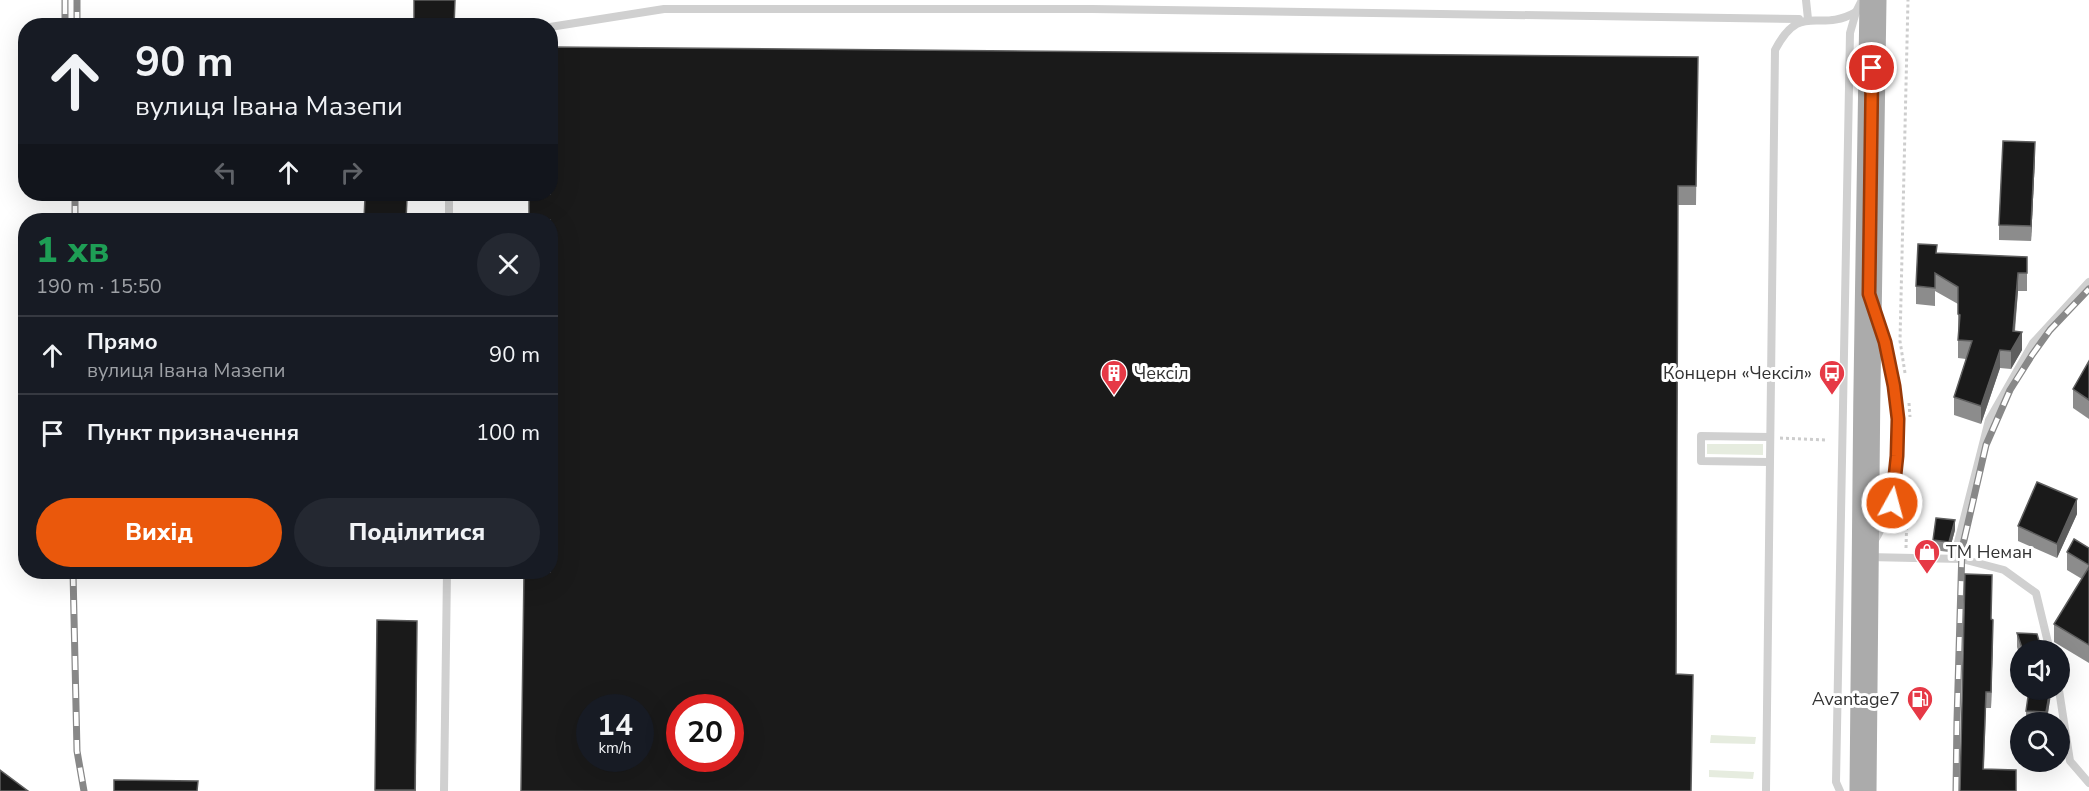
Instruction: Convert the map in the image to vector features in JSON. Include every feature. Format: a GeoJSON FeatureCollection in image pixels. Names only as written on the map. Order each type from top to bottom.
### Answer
{"type":"FeatureCollection","features":[{"type":"Feature","properties":{"kind":"main road"},"geometry":{"type":"LineString","coordinates":[[1863,791],[1864,557],[1869,294],[1864,6]]}},
{"type":"Feature","properties":{"kind":"lane"},"geometry":{"type":"LineString","coordinates":[[1804,19],[1806,0]]}},
{"type":"Feature","properties":{"kind":"lane"},"geometry":{"type":"LineString","coordinates":[[1840,791],[1836,782],[1850,33],[1864,6],[1862,0]]}},
{"type":"Feature","properties":{"kind":"lane"},"geometry":{"type":"LineString","coordinates":[[558,26],[664,9],[1092,9],[1838,20],[1864,6]]}},
{"type":"Feature","properties":{"kind":"lane"},"geometry":{"type":"LineString","coordinates":[[1766,791],[1774,50],[1789,27],[1804,19]]}},
{"type":"Feature","properties":{"kind":"lane"},"geometry":{"type":"LineString","coordinates":[[1838,20],[1850,33]]}},
{"type":"Feature","properties":{"kind":"lane"},"geometry":{"type":"LineString","coordinates":[[1954,558],[1989,420],[2032,344],[2089,282]]}},
{"type":"Feature","properties":{"kind":"lane"},"geometry":{"type":"LineString","coordinates":[[1769,462],[1701,461],[1701,436],[1770,437]]}},
{"type":"Feature","properties":{"kind":"lane"},"geometry":{"type":"LineString","coordinates":[[1864,557],[1954,558],[2004,570],[2036,592],[2047,640]]}},
{"type":"Feature","properties":{"kind":"lane"},"geometry":{"type":"LineString","coordinates":[[444,791],[447,579]]}},
{"type":"Feature","properties":{"kind":"lane"},"geometry":{"type":"LineString","coordinates":[[2061,700],[2070,761],[2089,783]]}},
{"type":"Feature","properties":{"kind":"path"},"geometry":{"type":"LineString","coordinates":[[1905,376],[1900,341],[1908,0]]}},
{"type":"Feature","properties":{"kind":"path"},"geometry":{"type":"LineString","coordinates":[[1908,399],[1910,411]]}},
{"type":"Feature","properties":{"kind":"path"},"geometry":{"type":"LineString","coordinates":[[1797,439],[1826,440]]}},
{"type":"Feature","properties":{"kind":"path"},"geometry":{"type":"LineString","coordinates":[[1905,557],[1908,479]]}},
{"type":"Feature","properties":{"kind":"shaded area"},"geometry":{"type":"Polygon","coordinates":[[[1707,444],[1763,444],[1763,455],[1707,454],[1707,444]]]}},
{"type":"Feature","properties":{"kind":"shaded area"},"geometry":{"type":"Polygon","coordinates":[[[1711,735],[1756,737],[1755,744],[1710,743],[1711,735]]]}},
{"type":"Feature","properties":{"kind":"shaded area"},"geometry":{"type":"Polygon","coordinates":[[[1709,770],[1754,772],[1753,779],[1709,777],[1709,770]]]}},
{"type":"Feature","properties":{"kind":"building"},"geometry":{"type":"Polygon","coordinates":[[[414,0],[455,0],[454,18],[414,18],[414,0]]]}},
{"type":"Feature","properties":{"kind":"building","name":"Чексіл"},"geometry":{"type":"Polygon","coordinates":[[[558,47],[1698,57],[1696,186],[1678,186],[1676,674],[1693,675],[1691,791],[521,791],[524,579],[558,579],[558,213],[529,213],[529,201],[558,201],[558,47]]]}},
{"type":"Feature","properties":{"kind":"building"},"geometry":{"type":"Polygon","coordinates":[[[2003,141],[2035,142],[2031,226],[1999,225],[2003,141]]]}},
{"type":"Feature","properties":{"kind":"building"},"geometry":{"type":"Polygon","coordinates":[[[365,201],[407,201],[406,213],[364,213],[365,201]]]}},
{"type":"Feature","properties":{"kind":"building"},"geometry":{"type":"Polygon","coordinates":[[[1918,244],[1937,245],[1936,253],[2027,257],[2027,273],[2018,273],[2013,331],[2022,332],[2011,351],[2000,350],[1981,406],[1954,397],[1972,341],[1958,340],[1960,315],[1958,314],[1958,287],[1935,273],[1935,288],[1916,286],[1918,244]]]}},
{"type":"Feature","properties":{"kind":"building"},"geometry":{"type":"Polygon","coordinates":[[[2089,361],[2089,400],[2073,389],[2089,361]]]}},
{"type":"Feature","properties":{"kind":"building"},"geometry":{"type":"Polygon","coordinates":[[[2037,482],[2077,499],[2057,544],[2018,526],[2037,482]]]}},
{"type":"Feature","properties":{"kind":"building"},"geometry":{"type":"Polygon","coordinates":[[[1936,518],[1955,520],[1949,542],[1933,540],[1936,518]]]}},
{"type":"Feature","properties":{"kind":"building"},"geometry":{"type":"Polygon","coordinates":[[[2074,539],[2089,548],[2089,565],[2067,552],[2074,539]]]}},
{"type":"Feature","properties":{"kind":"building"},"geometry":{"type":"Polygon","coordinates":[[[2089,567],[2089,645],[2054,624],[2089,567]]]}},
{"type":"Feature","properties":{"kind":"building"},"geometry":{"type":"Polygon","coordinates":[[[1965,574],[1992,575],[1991,692],[1986,692],[1983,769],[2016,772],[2016,791],[1960,791],[1965,574]]]}},
{"type":"Feature","properties":{"kind":"building"},"geometry":{"type":"Polygon","coordinates":[[[377,620],[417,621],[415,790],[375,790],[377,620]]]}},
{"type":"Feature","properties":{"kind":"building"},"geometry":{"type":"Polygon","coordinates":[[[2017,633],[2037,634],[2039,640],[2019,640],[2017,633]]]}},
{"type":"Feature","properties":{"kind":"building"},"geometry":{"type":"Polygon","coordinates":[[[2028,700],[2048,700],[2046,712],[2026,711],[2028,700]]]}},
{"type":"Feature","properties":{"kind":"building"},"geometry":{"type":"Polygon","coordinates":[[[0,770],[28,791],[0,791],[0,770]]]}},
{"type":"Feature","properties":{"kind":"building"},"geometry":{"type":"Polygon","coordinates":[[[114,780],[198,781],[197,791],[114,791],[114,780]]]}},
{"type":"Feature","properties":{"kind":"railway"},"geometry":{"type":"LineString","coordinates":[[65,0],[65,18]]}},
{"type":"Feature","properties":{"kind":"railway"},"geometry":{"type":"LineString","coordinates":[[77,0],[77,18]]}},
{"type":"Feature","properties":{"kind":"railway"},"geometry":{"type":"LineString","coordinates":[[75,201],[75,213]]}},
{"type":"Feature","properties":{"kind":"railway"},"geometry":{"type":"LineString","coordinates":[[1956,791],[1962,549],[1986,445],[2010,390],[2032,355],[2050,330],[2089,289]]}},
{"type":"Feature","properties":{"kind":"railway"},"geometry":{"type":"LineString","coordinates":[[73,579],[77,751],[84,791]]}},
{"type":"Feature","properties":{"kind":"place","name":"Чексіл"},"geometry":{"type":"Point","coordinates":[1114,396]}},
{"type":"Feature","properties":{"kind":"place","name":"Концерн «Чексіл»"},"geometry":{"type":"Point","coordinates":[1832,396]}},
{"type":"Feature","properties":{"kind":"place","name":"ТМ Неман"},"geometry":{"type":"Point","coordinates":[1927,575]}},
{"type":"Feature","properties":{"kind":"place","name":"Avantage7"},"geometry":{"type":"Point","coordinates":[1920,722]}},
{"type":"Feature","properties":{"kind":"route"},"geometry":{"type":"LineString","coordinates":[[1872,68],[1869,294],[1885,342],[1898,419],[1892,503]]}}]}
